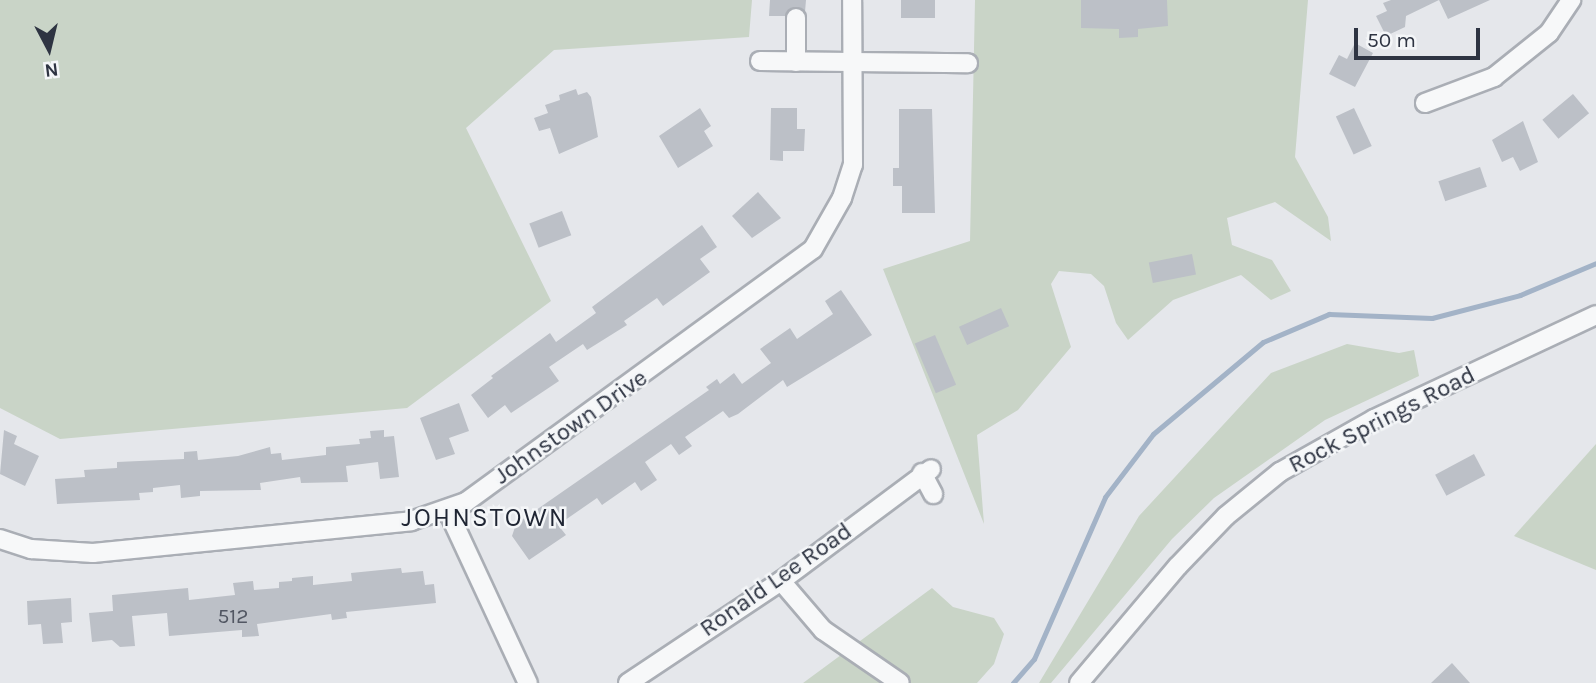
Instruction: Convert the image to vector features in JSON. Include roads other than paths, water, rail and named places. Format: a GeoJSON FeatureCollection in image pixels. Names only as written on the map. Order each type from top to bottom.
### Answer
{"type":"FeatureCollection","features":[{"type":"Feature","properties":{"kind":"street","name":"Johnstown Drive"},"geometry":{"type":"LineString","coordinates":[[0,539],[31,549],[93,553],[411,521],[448,511],[671,356],[812,250],[842,198],[853,165],[852,0]]}},
{"type":"Feature","properties":{"kind":"street"},"geometry":{"type":"LineString","coordinates":[[1426,103],[1494,77],[1549,33],[1571,0]]}},
{"type":"Feature","properties":{"kind":"street"},"geometry":{"type":"LineString","coordinates":[[796,18],[796,62]]}},
{"type":"Feature","properties":{"kind":"street"},"geometry":{"type":"LineString","coordinates":[[760,61],[851,64],[968,63]]}},
{"type":"Feature","properties":{"kind":"street","name":"Rock Springs Road"},"geometry":{"type":"LineString","coordinates":[[1079,683],[1178,566],[1227,516],[1280,472],[1374,419],[1596,315]]}},
{"type":"Feature","properties":{"kind":"street","name":"Ronald Lee Road"},"geometry":{"type":"LineString","coordinates":[[628,683],[781,581],[927,471],[933,494]]}},
{"type":"Feature","properties":{"kind":"street"},"geometry":{"type":"LineString","coordinates":[[448,511],[528,683]]}},
{"type":"Feature","properties":{"kind":"street"},"geometry":{"type":"LineString","coordinates":[[781,581],[823,630],[900,683]]}},
{"type":"Feature","properties":{"kind":"waterway"},"geometry":{"type":"LineString","coordinates":[[1013,683],[1034,659],[1105,497],[1153,434],[1263,342],[1329,314],[1432,318],[1520,295],[1596,263]]}},
{"type":"Feature","properties":{"kind":"district","name":"JOHNSTOWN"},"geometry":{"type":"Point","coordinates":[485,518]}}]}
